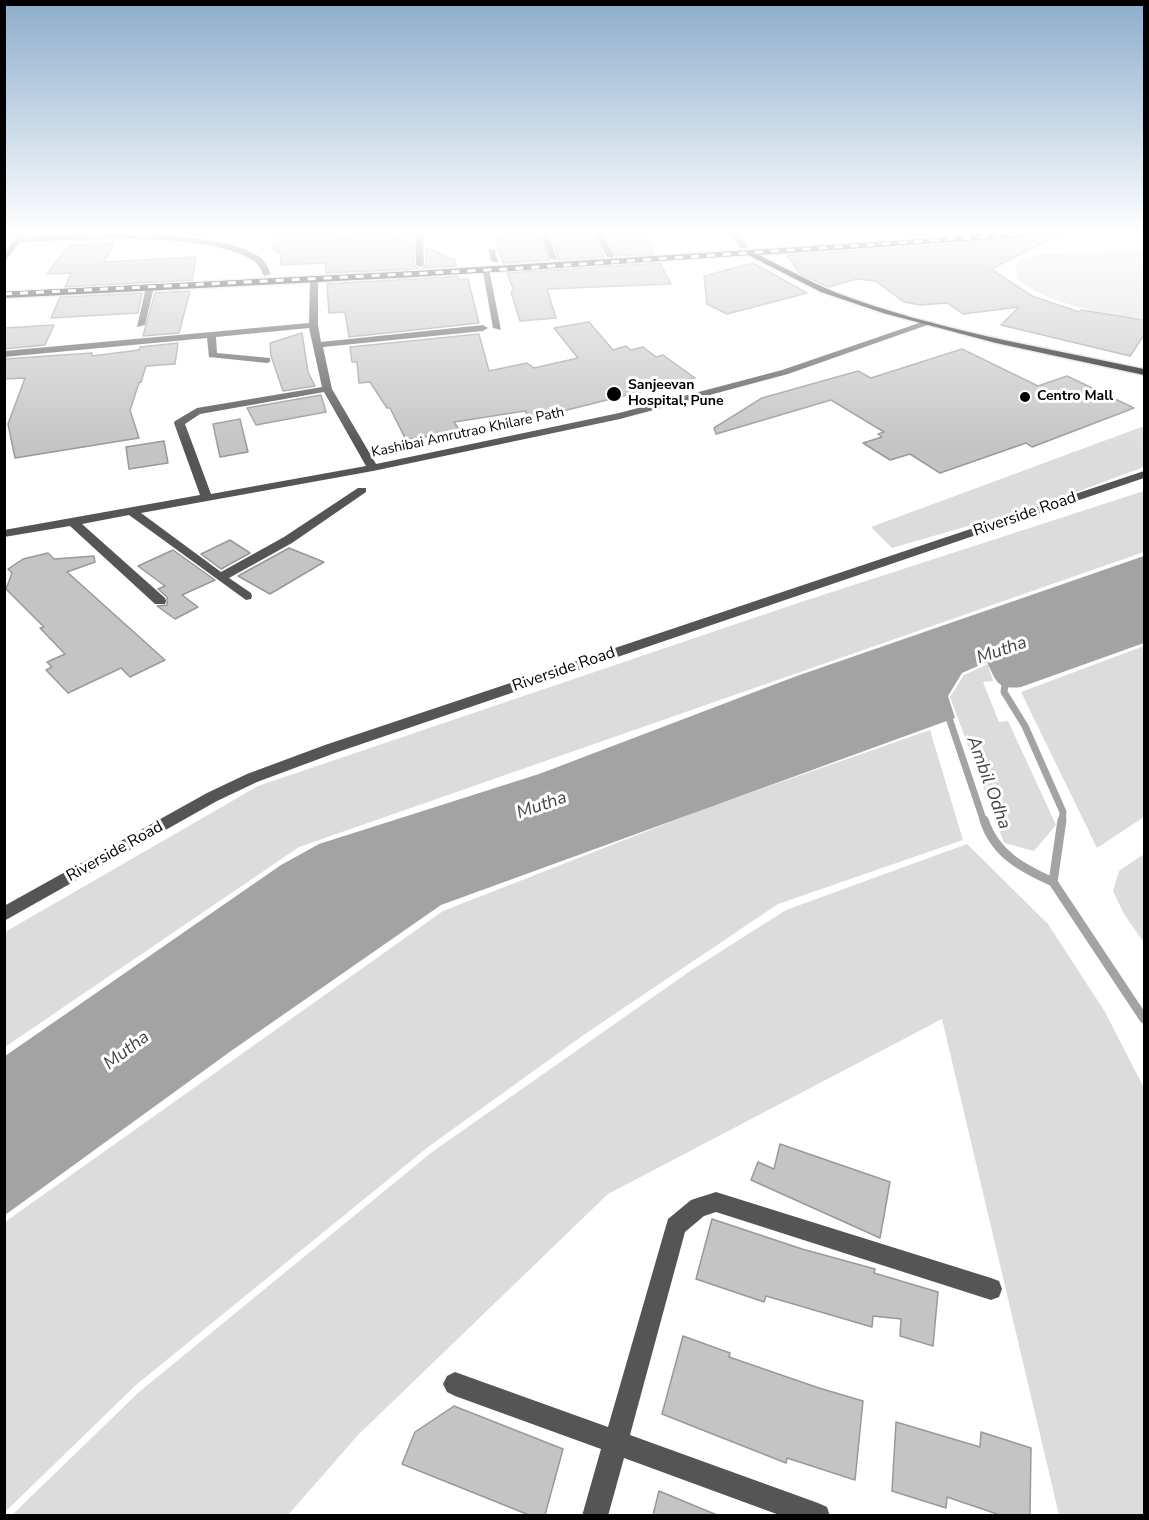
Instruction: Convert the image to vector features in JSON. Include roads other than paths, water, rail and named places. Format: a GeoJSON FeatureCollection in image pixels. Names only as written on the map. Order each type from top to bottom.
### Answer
{"type":"FeatureCollection","features":[{"type":"Feature","properties":{"kind":"main road"},"geometry":{"type":"LineString","coordinates":[[864,305],[928,323],[1144,372]]}},
{"type":"Feature","properties":{"kind":"street"},"geometry":{"type":"LineString","coordinates":[[140,325],[145,305]]}},
{"type":"Feature","properties":{"kind":"street"},"geometry":{"type":"LineString","coordinates":[[313,305],[312,325],[327,389],[373,468]]}},
{"type":"Feature","properties":{"kind":"street"},"geometry":{"type":"LineString","coordinates":[[493,305],[498,328]]}},
{"type":"Feature","properties":{"kind":"street","name":"Kashibai Amrutrao Khilare Path"},"geometry":{"type":"LineString","coordinates":[[4,534],[373,468],[620,416],[785,372],[928,323]]}},
{"type":"Feature","properties":{"kind":"street"},"geometry":{"type":"LineString","coordinates":[[4,354],[312,325]]}},
{"type":"Feature","properties":{"kind":"street"},"geometry":{"type":"LineString","coordinates":[[317,345],[483,328]]}},
{"type":"Feature","properties":{"kind":"street"},"geometry":{"type":"LineString","coordinates":[[211,334],[212,355],[267,360]]}},
{"type":"Feature","properties":{"kind":"street"},"geometry":{"type":"LineString","coordinates":[[207,498],[179,423],[181,419],[197,411],[327,389]]}},
{"type":"Feature","properties":{"kind":"street","name":"Riverside Road"},"geometry":{"type":"LineString","coordinates":[[4,914],[212,797],[252,778],[330,748],[1144,474]]}},
{"type":"Feature","properties":{"kind":"street"},"geometry":{"type":"LineString","coordinates":[[221,577],[288,540],[363,490]]}},
{"type":"Feature","properties":{"kind":"street"},"geometry":{"type":"LineString","coordinates":[[132,512],[246,596]]}},
{"type":"Feature","properties":{"kind":"street"},"geometry":{"type":"LineString","coordinates":[[74,523],[160,602]]}},
{"type":"Feature","properties":{"kind":"street"},"geometry":{"type":"LineString","coordinates":[[595,1515],[676,1226],[698,1207],[716,1202],[991,1289]]}},
{"type":"Feature","properties":{"kind":"street"},"geometry":{"type":"LineString","coordinates":[[455,1384],[818,1515]]}},
{"type":"Feature","properties":{"kind":"water","name":"Mutha"},"geometry":{"type":"Polygon","coordinates":[[[1144,556],[1144,643],[1013,688],[1002,685],[995,679],[987,662],[962,673],[948,696],[955,718],[441,905],[231,1051],[5,1215],[5,1056],[281,865],[319,844],[539,774],[794,677],[1144,556]]]}},
{"type":"Feature","properties":{"kind":"waterway","name":"Ambil Odha"},"geometry":{"type":"LineString","coordinates":[[1006,676],[1004,692],[1025,726],[1063,812],[1062,822]]}},
{"type":"Feature","properties":{"kind":"waterway","name":"Ambil Odha"},"geometry":{"type":"LineString","coordinates":[[947,712],[984,822]]}},
{"type":"Feature","properties":{"kind":"waterway","name":"Ambil Odha"},"geometry":{"type":"LineString","coordinates":[[984,820],[1002,851],[1020,865],[1053,882]]}},
{"type":"Feature","properties":{"kind":"waterway","name":"Ambil Odha"},"geometry":{"type":"LineString","coordinates":[[1053,882],[1062,820]]}},
{"type":"Feature","properties":{"kind":"waterway","name":"Ambil Odha"},"geometry":{"type":"LineString","coordinates":[[1053,882],[1144,1019]]}},
{"type":"Feature","properties":{"kind":"place","name":"Sanjeevan Hospital, Pune"},"geometry":{"type":"Point","coordinates":[614,394]}},
{"type":"Feature","properties":{"kind":"place","name":"Centro Mall"},"geometry":{"type":"Point","coordinates":[1025,397]}}]}
